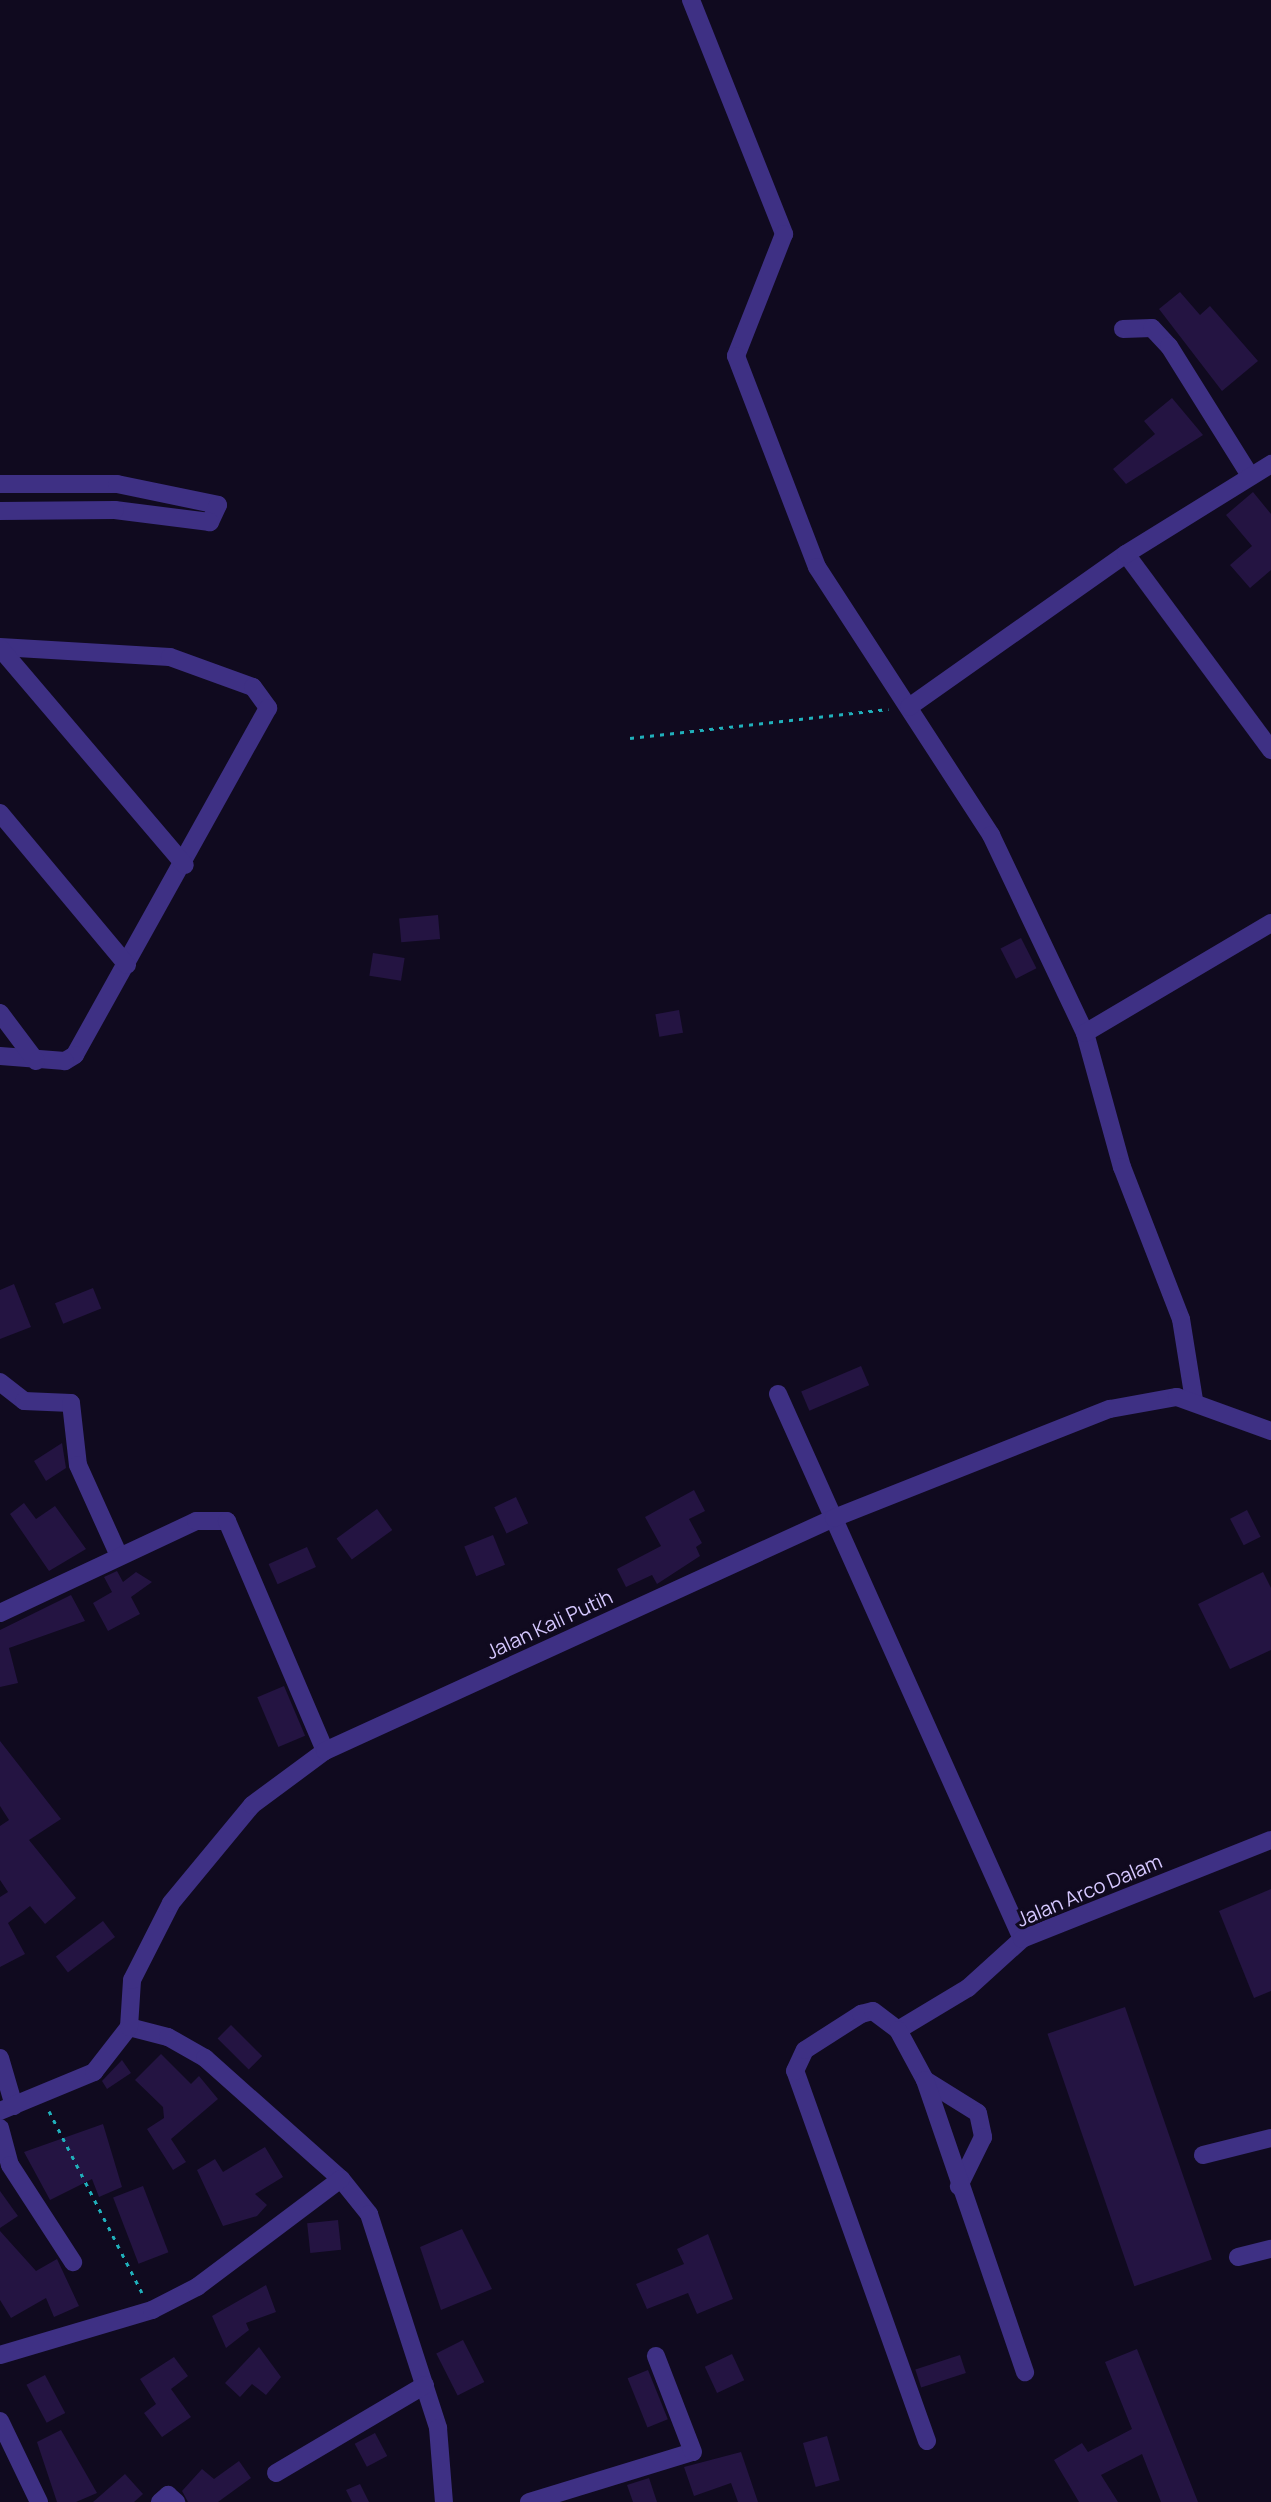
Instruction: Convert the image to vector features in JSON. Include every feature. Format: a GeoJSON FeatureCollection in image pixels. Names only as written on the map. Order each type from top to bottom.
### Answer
{"type":"FeatureCollection","features":[{"type":"Feature","properties":{"kind":"street"},"geometry":{"type":"LineString","coordinates":[[691,0],[784,234],[736,356],[812,557],[991,835],[1085,1033],[1122,1167],[1181,1319],[1194,1400]]}},
{"type":"Feature","properties":{"kind":"street"},"geometry":{"type":"LineString","coordinates":[[1123,329],[1152,328],[1169,346],[1249,474]]}},
{"type":"Feature","properties":{"kind":"street"},"geometry":{"type":"LineString","coordinates":[[909,707],[1126,554],[1249,474],[1271,464]]}},
{"type":"Feature","properties":{"kind":"street"},"geometry":{"type":"LineString","coordinates":[[0,484],[117,484],[218,505],[210,522],[101,509],[0,511]]}},
{"type":"Feature","properties":{"kind":"street"},"geometry":{"type":"LineString","coordinates":[[1126,554],[1271,750]]}},
{"type":"Feature","properties":{"kind":"street"},"geometry":{"type":"LineString","coordinates":[[0,648],[150,652],[264,694],[267,714],[185,865],[75,1055],[36,1061],[0,1056]]}},
{"type":"Feature","properties":{"kind":"street"},"geometry":{"type":"LineString","coordinates":[[0,648],[185,865]]}},
{"type":"Feature","properties":{"kind":"street"},"geometry":{"type":"LineString","coordinates":[[0,813],[127,965]]}},
{"type":"Feature","properties":{"kind":"street"},"geometry":{"type":"LineString","coordinates":[[1085,1033],[1271,923]]}},
{"type":"Feature","properties":{"kind":"street"},"geometry":{"type":"LineString","coordinates":[[0,1013],[36,1061]]}},
{"type":"Feature","properties":{"kind":"street"},"geometry":{"type":"LineString","coordinates":[[0,1382],[24,1401],[71,1403],[78,1465],[119,1556]]}},
{"type":"Feature","properties":{"kind":"street"},"geometry":{"type":"LineString","coordinates":[[778,1394],[1022,1939]]}},
{"type":"Feature","properties":{"kind":"street","name":"Jalan Kali Putih"},"geometry":{"type":"LineString","coordinates":[[129,2027],[132,1980],[171,1903],[252,1805],[325,1751],[834,1518],[1110,1409],[1194,1400],[1271,1431]]}},
{"type":"Feature","properties":{"kind":"street"},"geometry":{"type":"LineString","coordinates":[[0,1613],[196,1521],[227,1521],[325,1751]]}},
{"type":"Feature","properties":{"kind":"street","name":"Jalan Arco Dalam"},"geometry":{"type":"LineString","coordinates":[[898,2030],[968,1988],[1022,1939],[1271,1840]]}},
{"type":"Feature","properties":{"kind":"street"},"geometry":{"type":"LineString","coordinates":[[927,2441],[795,2071],[805,2050],[861,2014],[873,2011],[898,2030],[925,2080],[1025,2372]]}},
{"type":"Feature","properties":{"kind":"street"},"geometry":{"type":"LineString","coordinates":[[0,2058],[7,2108],[43,2097],[94,2072],[129,2027],[168,2037],[205,2058],[341,2179],[380,2238],[441,2440],[444,2502]]}},
{"type":"Feature","properties":{"kind":"street"},"geometry":{"type":"LineString","coordinates":[[925,2080],[978,2113],[983,2137],[959,2186]]}},
{"type":"Feature","properties":{"kind":"street"},"geometry":{"type":"LineString","coordinates":[[0,2128],[14,2172],[73,2262]]}},
{"type":"Feature","properties":{"kind":"street"},"geometry":{"type":"LineString","coordinates":[[1203,2155],[1271,2138]]}},
{"type":"Feature","properties":{"kind":"street"},"geometry":{"type":"LineString","coordinates":[[0,2355],[152,2310],[197,2287],[341,2179]]}},
{"type":"Feature","properties":{"kind":"street"},"geometry":{"type":"LineString","coordinates":[[1238,2257],[1271,2249]]}},
{"type":"Feature","properties":{"kind":"street"},"geometry":{"type":"LineString","coordinates":[[529,2502],[693,2452],[656,2356]]}},
{"type":"Feature","properties":{"kind":"street"},"geometry":{"type":"LineString","coordinates":[[276,2473],[425,2385]]}},
{"type":"Feature","properties":{"kind":"street"},"geometry":{"type":"LineString","coordinates":[[0,2421],[39,2502]]}},
{"type":"Feature","properties":{"kind":"street"},"geometry":{"type":"LineString","coordinates":[[160,2502],[168,2495],[176,2502]]}},
{"type":"Feature","properties":{"kind":"path"},"geometry":{"type":"LineString","coordinates":[[630,738],[909,707]]}},
{"type":"Feature","properties":{"kind":"path"},"geometry":{"type":"LineString","coordinates":[[43,2097],[152,2310]]}},
{"type":"Feature","properties":{"kind":"building"},"geometry":{"type":"Polygon","coordinates":[[[1180,292],[1200,315],[1210,306],[1258,361],[1222,391],[1159,309],[1180,292]]]}},
{"type":"Feature","properties":{"kind":"building"},"geometry":{"type":"Polygon","coordinates":[[[1172,398],[1203,435],[1126,484],[1113,469],[1155,434],[1144,421],[1172,398]]]}},
{"type":"Feature","properties":{"kind":"building"},"geometry":{"type":"Polygon","coordinates":[[[1253,492],[1271,514],[1271,570],[1250,588],[1230,565],[1252,546],[1226,515],[1253,492]]]}},
{"type":"Feature","properties":{"kind":"building"},"geometry":{"type":"Polygon","coordinates":[[[438,915],[440,939],[401,942],[399,918],[438,915]]]}},
{"type":"Feature","properties":{"kind":"building"},"geometry":{"type":"Polygon","coordinates":[[[1021,938],[1036,968],[1016,979],[1001,948],[1021,938]]]}},
{"type":"Feature","properties":{"kind":"building"},"geometry":{"type":"Polygon","coordinates":[[[373,953],[405,958],[401,981],[369,976],[373,953]]]}},
{"type":"Feature","properties":{"kind":"building"},"geometry":{"type":"Polygon","coordinates":[[[679,1010],[683,1033],[659,1037],[655,1014],[679,1010]]]}},
{"type":"Feature","properties":{"kind":"building"},"geometry":{"type":"Polygon","coordinates":[[[14,1284],[31,1327],[0,1339],[0,1290],[14,1284]]]}},
{"type":"Feature","properties":{"kind":"building"},"geometry":{"type":"Polygon","coordinates":[[[93,1288],[101,1308],[63,1324],[55,1303],[93,1288]]]}},
{"type":"Feature","properties":{"kind":"building"},"geometry":{"type":"Polygon","coordinates":[[[861,1366],[869,1385],[809,1411],[801,1391],[861,1366]]]}},
{"type":"Feature","properties":{"kind":"building"},"geometry":{"type":"Polygon","coordinates":[[[62,1443],[66,1468],[46,1481],[34,1461],[62,1443]]]}},
{"type":"Feature","properties":{"kind":"building"},"geometry":{"type":"Polygon","coordinates":[[[694,1490],[705,1511],[689,1519],[702,1543],[696,1547],[700,1556],[657,1584],[652,1575],[626,1587],[617,1569],[661,1546],[645,1517],[694,1490]]]}},
{"type":"Feature","properties":{"kind":"building"},"geometry":{"type":"Polygon","coordinates":[[[516,1497],[528,1523],[507,1533],[494,1507],[516,1497]]]}},
{"type":"Feature","properties":{"kind":"building"},"geometry":{"type":"Polygon","coordinates":[[[24,1503],[36,1519],[55,1506],[86,1549],[49,1571],[10,1514],[24,1503]]]}},
{"type":"Feature","properties":{"kind":"building"},"geometry":{"type":"Polygon","coordinates":[[[377,1509],[392,1530],[352,1559],[337,1538],[377,1509]]]}},
{"type":"Feature","properties":{"kind":"building"},"geometry":{"type":"Polygon","coordinates":[[[1247,1510],[1261,1537],[1244,1545],[1230,1519],[1247,1510]]]}},
{"type":"Feature","properties":{"kind":"building"},"geometry":{"type":"Polygon","coordinates":[[[493,1535],[505,1565],[476,1576],[464,1547],[493,1535]]]}},
{"type":"Feature","properties":{"kind":"building"},"geometry":{"type":"Polygon","coordinates":[[[307,1547],[316,1567],[278,1584],[269,1564],[307,1547]]]}},
{"type":"Feature","properties":{"kind":"building"},"geometry":{"type":"Polygon","coordinates":[[[117,1571],[123,1582],[136,1572],[152,1582],[131,1597],[140,1614],[108,1631],[93,1603],[112,1592],[104,1577],[117,1571]]]}},
{"type":"Feature","properties":{"kind":"building"},"geometry":{"type":"Polygon","coordinates":[[[1263,1572],[1271,1588],[1271,1650],[1230,1669],[1198,1604],[1263,1572]]]}},
{"type":"Feature","properties":{"kind":"building"},"geometry":{"type":"Polygon","coordinates":[[[71,1595],[85,1621],[9,1648],[18,1683],[0,1687],[0,1630],[71,1595]]]}},
{"type":"Feature","properties":{"kind":"building"},"geometry":{"type":"Polygon","coordinates":[[[284,1686],[305,1736],[278,1747],[257,1697],[284,1686]]]}},
{"type":"Feature","properties":{"kind":"building"},"geometry":{"type":"Polygon","coordinates":[[[0,1741],[61,1819],[29,1840],[76,1898],[45,1924],[30,1906],[8,1923],[25,1954],[0,1967],[0,1897],[8,1892],[0,1880],[0,1826],[9,1820],[0,1806],[0,1741]]]}},
{"type":"Feature","properties":{"kind":"building"},"geometry":{"type":"Polygon","coordinates":[[[1271,1889],[1271,1991],[1254,1998],[1219,1911],[1271,1889]]]}},
{"type":"Feature","properties":{"kind":"building"},"geometry":{"type":"Polygon","coordinates":[[[103,1921],[115,1937],[68,1972],[56,1957],[103,1921]]]}},
{"type":"Feature","properties":{"kind":"building"},"geometry":{"type":"Polygon","coordinates":[[[1125,2007],[1212,2259],[1134,2286],[1047,2034],[1125,2007]]]}},
{"type":"Feature","properties":{"kind":"building"},"geometry":{"type":"Polygon","coordinates":[[[231,2025],[262,2056],[249,2070],[218,2038],[231,2025]]]}},
{"type":"Feature","properties":{"kind":"building"},"geometry":{"type":"Polygon","coordinates":[[[161,2054],[191,2084],[199,2076],[218,2099],[171,2139],[186,2162],[173,2170],[147,2129],[164,2118],[163,2107],[135,2080],[161,2054]]]}},
{"type":"Feature","properties":{"kind":"building"},"geometry":{"type":"Polygon","coordinates":[[[122,2060],[131,2073],[107,2089],[102,2081],[122,2060]]]}},
{"type":"Feature","properties":{"kind":"building"},"geometry":{"type":"Polygon","coordinates":[[[103,2124],[122,2187],[99,2197],[92,2179],[50,2200],[24,2152],[103,2124]]]}},
{"type":"Feature","properties":{"kind":"building"},"geometry":{"type":"Polygon","coordinates":[[[265,2147],[283,2177],[255,2194],[267,2205],[257,2216],[223,2226],[197,2170],[215,2159],[223,2172],[265,2147]]]}},
{"type":"Feature","properties":{"kind":"building"},"geometry":{"type":"Polygon","coordinates":[[[143,2186],[168,2252],[139,2264],[113,2197],[143,2186]]]}},
{"type":"Feature","properties":{"kind":"building"},"geometry":{"type":"Polygon","coordinates":[[[0,2191],[18,2216],[0,2228],[0,2191]]]}},
{"type":"Feature","properties":{"kind":"building"},"geometry":{"type":"Polygon","coordinates":[[[338,2220],[341,2250],[310,2253],[307,2223],[338,2220]]]}},
{"type":"Feature","properties":{"kind":"building"},"geometry":{"type":"Polygon","coordinates":[[[462,2229],[492,2289],[441,2310],[420,2247],[462,2229]]]}},
{"type":"Feature","properties":{"kind":"building"},"geometry":{"type":"Polygon","coordinates":[[[0,2231],[36,2271],[57,2259],[79,2306],[54,2317],[46,2298],[11,2318],[0,2300],[0,2231]]]}},
{"type":"Feature","properties":{"kind":"building"},"geometry":{"type":"Polygon","coordinates":[[[708,2234],[733,2299],[697,2314],[688,2293],[647,2309],[636,2284],[684,2264],[677,2249],[708,2234]]]}},
{"type":"Feature","properties":{"kind":"building"},"geometry":{"type":"Polygon","coordinates":[[[266,2285],[276,2312],[246,2323],[249,2330],[226,2348],[212,2316],[266,2285]]]}},
{"type":"Feature","properties":{"kind":"building"},"geometry":{"type":"Polygon","coordinates":[[[463,2340],[484,2382],[458,2395],[436,2354],[463,2340]]]}},
{"type":"Feature","properties":{"kind":"building"},"geometry":{"type":"Polygon","coordinates":[[[259,2347],[281,2377],[266,2395],[252,2384],[240,2397],[225,2383],[259,2347]]]}},
{"type":"Feature","properties":{"kind":"building"},"geometry":{"type":"Polygon","coordinates":[[[1137,2349],[1198,2502],[1161,2502],[1142,2454],[1101,2475],[1118,2502],[1079,2502],[1054,2460],[1082,2443],[1088,2452],[1132,2429],[1105,2362],[1137,2349]]]}},
{"type":"Feature","properties":{"kind":"building"},"geometry":{"type":"Polygon","coordinates":[[[732,2354],[744,2380],[717,2393],[705,2367],[732,2354]]]}},
{"type":"Feature","properties":{"kind":"building"},"geometry":{"type":"Polygon","coordinates":[[[960,2355],[966,2373],[921,2388],[915,2370],[960,2355]]]}},
{"type":"Feature","properties":{"kind":"building"},"geometry":{"type":"Polygon","coordinates":[[[174,2357],[188,2376],[171,2389],[191,2417],[162,2437],[144,2413],[156,2404],[140,2379],[174,2357]]]}},
{"type":"Feature","properties":{"kind":"building"},"geometry":{"type":"Polygon","coordinates":[[[648,2370],[668,2419],[647,2427],[628,2378],[648,2370]]]}},
{"type":"Feature","properties":{"kind":"building"},"geometry":{"type":"Polygon","coordinates":[[[45,2375],[65,2413],[47,2423],[26,2385],[45,2375]]]}},
{"type":"Feature","properties":{"kind":"building"},"geometry":{"type":"Polygon","coordinates":[[[61,2430],[97,2493],[76,2502],[57,2502],[37,2442],[61,2430]]]}},
{"type":"Feature","properties":{"kind":"building"},"geometry":{"type":"Polygon","coordinates":[[[375,2433],[387,2456],[367,2467],[355,2444],[375,2433]]]}},
{"type":"Feature","properties":{"kind":"building"},"geometry":{"type":"Polygon","coordinates":[[[827,2436],[840,2480],[816,2487],[803,2443],[827,2436]]]}},
{"type":"Feature","properties":{"kind":"building"},"geometry":{"type":"Polygon","coordinates":[[[741,2452],[758,2502],[738,2502],[731,2483],[694,2496],[684,2467],[741,2452]]]}},
{"type":"Feature","properties":{"kind":"building"},"geometry":{"type":"Polygon","coordinates":[[[239,2461],[251,2478],[218,2502],[188,2502],[182,2491],[202,2469],[214,2479],[239,2461]]]}},
{"type":"Feature","properties":{"kind":"building"},"geometry":{"type":"Polygon","coordinates":[[[125,2474],[143,2494],[134,2502],[93,2502],[125,2474]]]}},
{"type":"Feature","properties":{"kind":"building"},"geometry":{"type":"Polygon","coordinates":[[[649,2478],[657,2502],[633,2502],[627,2485],[649,2478]]]}},
{"type":"Feature","properties":{"kind":"building"},"geometry":{"type":"Polygon","coordinates":[[[360,2484],[369,2502],[352,2502],[346,2490],[360,2484]]]}}]}
